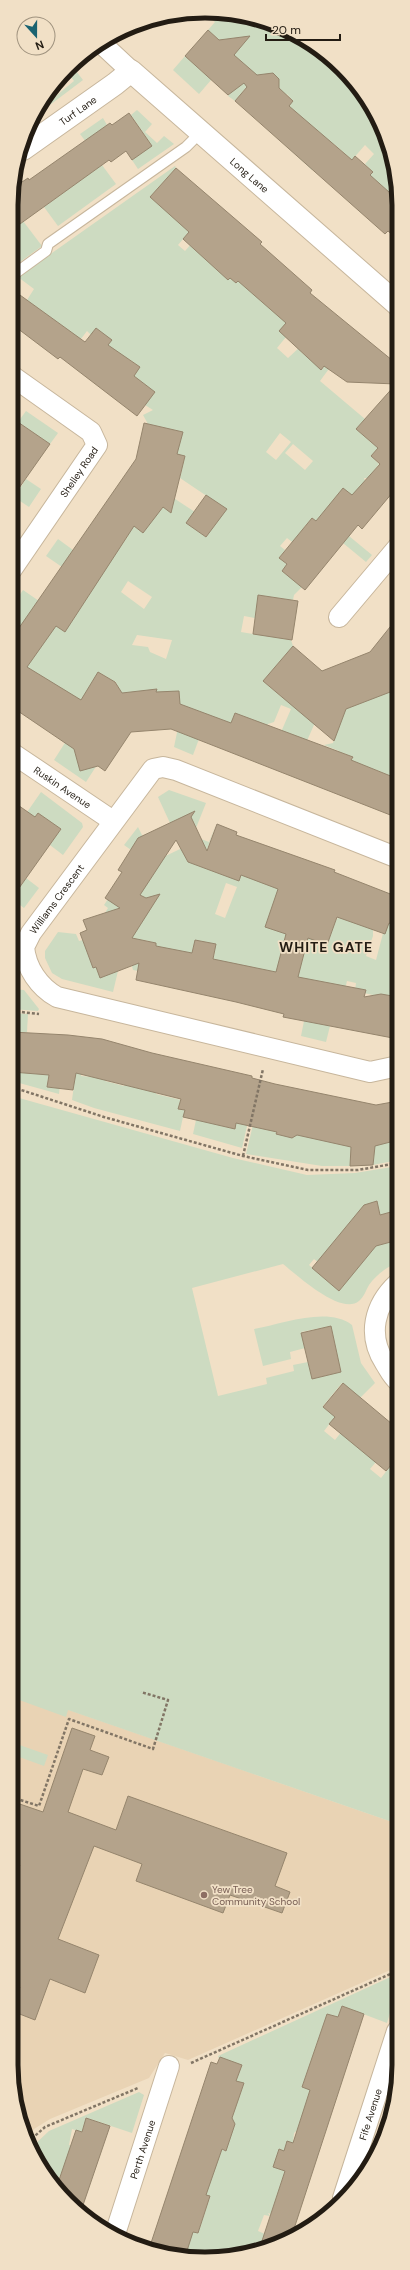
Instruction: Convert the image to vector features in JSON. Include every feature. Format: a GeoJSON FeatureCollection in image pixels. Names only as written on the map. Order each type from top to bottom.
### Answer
{"type":"FeatureCollection","features":[{"type":"Feature","properties":{"kind":"street","name":"Long Lane"},"geometry":{"type":"LineString","coordinates":[[105,47],[392,300]]}},
{"type":"Feature","properties":{"kind":"street","name":"Turf Lane"},"geometry":{"type":"LineString","coordinates":[[29,141],[115,84],[131,70]]}},
{"type":"Feature","properties":{"kind":"street","name":"Shelley Road"},"geometry":{"type":"LineString","coordinates":[[18,380],[91,432],[97,445],[18,561]]}},
{"type":"Feature","properties":{"kind":"street"},"geometry":{"type":"LineString","coordinates":[[339,617],[392,554]]}},
{"type":"Feature","properties":{"kind":"street","name":"Ruskin Avenue"},"geometry":{"type":"LineString","coordinates":[[18,757],[113,821]]}},
{"type":"Feature","properties":{"kind":"street","name":"Williams Crescent"},"geometry":{"type":"LineString","coordinates":[[392,856],[218,786],[163,767],[153,769],[25,941],[24,953],[40,985],[49,992],[64,998],[370,1072],[392,1067]]}},
{"type":"Feature","properties":{"kind":"street"},"geometry":{"type":"LineString","coordinates":[[392,1289],[387,1293],[378,1310],[374,1336],[380,1355],[392,1372]]}},
{"type":"Feature","properties":{"kind":"street","name":"Fife Avenue"},"geometry":{"type":"LineString","coordinates":[[346,2187],[392,2046]]}},
{"type":"Feature","properties":{"kind":"street","name":"Perth Avenue"},"geometry":{"type":"LineString","coordinates":[[116,2230],[168,2070]]}},
{"type":"Feature","properties":{"kind":"lane"},"geometry":{"type":"LineString","coordinates":[[18,271],[46,251],[48,244],[186,147],[200,132]]}},
{"type":"Feature","properties":{"kind":"path"},"geometry":{"type":"LineString","coordinates":[[18,1012],[40,1014],[44,1011]]}},
{"type":"Feature","properties":{"kind":"path"},"geometry":{"type":"LineString","coordinates":[[242,1156],[265,1062]]}},
{"type":"Feature","properties":{"kind":"path"},"geometry":{"type":"LineString","coordinates":[[18,1090],[242,1156],[308,1170],[358,1170],[392,1164]]}},
{"type":"Feature","properties":{"kind":"path"},"geometry":{"type":"LineString","coordinates":[[18,1799],[39,1806],[69,1719],[153,1749],[168,1700],[140,1692]]}},
{"type":"Feature","properties":{"kind":"path"},"geometry":{"type":"LineString","coordinates":[[32,2138],[45,2127],[168,2070],[392,1973]]}},
{"type":"Feature","properties":{"kind":"shaded area","name":"Yew Tree Community School"},"geometry":{"type":"Polygon","coordinates":[[[18,1692],[392,1822],[392,1969],[188,2060],[165,2053],[149,2078],[50,2119],[34,2129],[31,2133],[24,2113],[18,2077],[18,1692]]]}},
{"type":"Feature","properties":{"kind":"green space"},"geometry":{"type":"Polygon","coordinates":[[[210,18],[253,24],[277,32],[298,43],[328,64],[353,91],[373,122],[386,157],[392,195],[374,179],[352,203],[347,200],[373,172],[365,164],[374,154],[365,145],[352,160],[334,144],[312,170],[268,129],[293,101],[287,94],[282,99],[272,90],[279,79],[273,73],[269,73],[263,80],[256,75],[235,101],[228,96],[250,70],[233,55],[240,41],[236,38],[230,38],[225,45],[208,30],[215,22],[210,18]]]}},
{"type":"Feature","properties":{"kind":"green space"},"geometry":{"type":"Polygon","coordinates":[[[185,56],[211,80],[199,94],[173,70],[185,56]]]}},
{"type":"Feature","properties":{"kind":"green space"},"geometry":{"type":"Polygon","coordinates":[[[76,70],[83,80],[44,109],[51,100],[74,81],[70,76],[76,70]]]}},
{"type":"Feature","properties":{"kind":"green space"},"geometry":{"type":"Polygon","coordinates":[[[137,110],[152,124],[145,132],[157,143],[164,136],[174,144],[138,169],[132,160],[145,151],[144,149],[151,144],[131,115],[137,110]]]}},
{"type":"Feature","properties":{"kind":"green space"},"geometry":{"type":"Polygon","coordinates":[[[103,118],[107,125],[104,127],[106,129],[95,154],[80,134],[103,118]]]}},
{"type":"Feature","properties":{"kind":"green space"},"geometry":{"type":"Polygon","coordinates":[[[102,165],[116,184],[58,226],[44,207],[102,165]]]}},
{"type":"Feature","properties":{"kind":"green space"},"geometry":{"type":"Polygon","coordinates":[[[175,166],[176,168],[150,197],[165,210],[170,204],[189,232],[178,245],[185,251],[192,243],[228,280],[230,278],[236,283],[251,266],[301,302],[286,337],[277,348],[288,358],[326,323],[301,352],[322,369],[346,341],[348,343],[320,381],[365,419],[356,429],[374,445],[369,423],[392,395],[392,447],[385,456],[377,449],[371,456],[379,464],[368,478],[364,478],[365,481],[353,496],[321,525],[312,518],[304,527],[313,535],[301,549],[287,538],[280,546],[285,550],[279,558],[287,564],[282,571],[302,587],[294,595],[293,600],[258,595],[257,608],[266,620],[244,616],[241,632],[291,640],[293,646],[263,681],[284,699],[296,685],[304,692],[322,671],[327,669],[342,703],[392,677],[392,778],[390,783],[386,781],[388,775],[374,769],[372,775],[349,766],[353,757],[343,753],[340,761],[336,760],[339,751],[324,745],[333,743],[339,726],[317,718],[303,750],[281,732],[291,709],[281,705],[274,722],[268,724],[263,735],[244,728],[248,718],[235,713],[231,723],[199,739],[193,755],[174,747],[180,718],[126,700],[115,681],[105,687],[97,765],[86,782],[54,760],[107,677],[98,672],[82,701],[73,695],[66,704],[20,695],[18,698],[18,680],[46,639],[18,639],[18,597],[23,590],[39,601],[56,626],[65,632],[93,589],[85,583],[97,566],[108,566],[104,556],[121,546],[128,536],[121,531],[127,521],[143,533],[150,505],[159,512],[165,505],[134,472],[198,514],[190,526],[206,537],[226,509],[180,478],[185,456],[168,452],[169,444],[179,446],[182,432],[148,424],[143,415],[153,410],[145,405],[155,392],[134,376],[140,367],[129,359],[123,366],[103,352],[111,340],[96,328],[91,335],[87,331],[65,360],[60,356],[75,335],[27,300],[34,289],[18,277],[175,166]],[[280,433],[266,452],[276,460],[291,442],[280,433]],[[293,444],[285,453],[305,470],[313,461],[293,444]],[[128,581],[121,592],[144,609],[152,597],[128,581]],[[137,635],[132,645],[148,647],[150,652],[166,659],[172,640],[137,635]]]}},
{"type":"Feature","properties":{"kind":"green space"},"geometry":{"type":"Polygon","coordinates":[[[23,221],[42,246],[18,263],[18,225],[23,221]]]}},
{"type":"Feature","properties":{"kind":"green space"},"geometry":{"type":"Polygon","coordinates":[[[26,411],[58,433],[50,444],[18,422],[26,411]]]}},
{"type":"Feature","properties":{"kind":"green space"},"geometry":{"type":"Polygon","coordinates":[[[26,479],[41,489],[29,507],[18,500],[18,491],[26,479]]]}},
{"type":"Feature","properties":{"kind":"green space"},"geometry":{"type":"Polygon","coordinates":[[[349,536],[372,555],[366,562],[343,543],[349,536]]]}},
{"type":"Feature","properties":{"kind":"green space"},"geometry":{"type":"Polygon","coordinates":[[[58,539],[73,550],[62,567],[46,556],[58,539]]]}},
{"type":"Feature","properties":{"kind":"green space"},"geometry":{"type":"Polygon","coordinates":[[[169,790],[206,803],[196,828],[170,823],[158,797],[169,790]]]}},
{"type":"Feature","properties":{"kind":"green space"},"geometry":{"type":"Polygon","coordinates":[[[41,792],[82,823],[83,827],[63,855],[50,845],[61,829],[38,813],[18,842],[23,818],[41,792]]]}},
{"type":"Feature","properties":{"kind":"green space"},"geometry":{"type":"Polygon","coordinates":[[[216,824],[201,867],[227,876],[242,837],[250,840],[238,874],[285,853],[317,941],[327,945],[336,920],[339,917],[373,925],[373,936],[366,956],[376,960],[386,922],[392,924],[392,1003],[389,1004],[373,995],[355,991],[356,983],[347,981],[338,1019],[332,1018],[326,1042],[301,1036],[304,1021],[326,1025],[334,984],[212,966],[215,951],[209,949],[211,943],[195,940],[190,961],[154,956],[156,943],[144,940],[138,971],[133,970],[129,955],[122,957],[105,913],[108,908],[104,905],[108,899],[153,903],[140,895],[131,850],[124,845],[138,827],[155,861],[201,839],[209,842],[216,824]],[[226,883],[215,914],[225,918],[237,887],[226,883]],[[285,937],[280,957],[302,962],[307,943],[285,937]]]}},
{"type":"Feature","properties":{"kind":"green space"},"geometry":{"type":"Polygon","coordinates":[[[26,878],[39,888],[24,908],[18,904],[18,890],[26,878]]]}},
{"type":"Feature","properties":{"kind":"green space"},"geometry":{"type":"Polygon","coordinates":[[[58,932],[76,934],[79,941],[83,940],[93,967],[118,971],[113,992],[62,979],[52,973],[45,958],[45,951],[58,932]]]}},
{"type":"Feature","properties":{"kind":"green space"},"geometry":{"type":"Polygon","coordinates":[[[18,990],[24,990],[39,1009],[38,1011],[18,1009],[18,990]]]}},
{"type":"Feature","properties":{"kind":"green space"},"geometry":{"type":"Polygon","coordinates":[[[18,1013],[28,1014],[27,1032],[18,1032],[18,1013]]]}},
{"type":"Feature","properties":{"kind":"green space"},"geometry":{"type":"Polygon","coordinates":[[[45,1036],[52,1036],[53,1040],[61,1042],[59,1062],[82,1066],[81,1076],[92,1077],[98,1047],[113,1050],[105,1081],[124,1086],[127,1074],[130,1075],[128,1084],[144,1087],[151,1059],[163,1062],[156,1094],[181,1100],[179,1109],[192,1112],[197,1090],[207,1093],[205,1105],[225,1109],[221,1126],[235,1129],[238,1111],[244,1112],[251,1080],[257,1082],[242,1148],[193,1134],[196,1120],[183,1117],[180,1131],[94,1108],[72,1100],[74,1085],[60,1084],[59,1094],[18,1083],[18,1072],[42,1074],[45,1036]],[[49,1070],[47,1087],[57,1088],[59,1072],[49,1070]]]}},
{"type":"Feature","properties":{"kind":"green space"},"geometry":{"type":"Polygon","coordinates":[[[263,1083],[278,1123],[276,1134],[297,1134],[352,1128],[350,1166],[322,1166],[246,1154],[263,1083]]]}},
{"type":"Feature","properties":{"kind":"green space"},"geometry":{"type":"Polygon","coordinates":[[[18,1098],[233,1158],[307,1175],[355,1173],[392,1167],[392,1212],[380,1215],[377,1201],[369,1204],[380,1245],[392,1242],[392,1266],[375,1278],[359,1301],[351,1304],[342,1303],[331,1299],[308,1284],[283,1264],[192,1288],[218,1396],[267,1384],[266,1378],[294,1371],[293,1365],[308,1362],[312,1379],[341,1372],[331,1326],[301,1332],[305,1348],[290,1352],[291,1359],[263,1366],[254,1329],[304,1318],[330,1317],[342,1320],[352,1325],[361,1363],[375,1383],[360,1398],[342,1383],[323,1406],[335,1417],[324,1431],[335,1440],[346,1426],[350,1429],[345,1437],[353,1444],[378,1415],[381,1456],[370,1469],[381,1478],[392,1464],[392,1822],[68,1710],[66,1717],[18,1700],[18,1098]],[[352,1220],[328,1249],[324,1267],[314,1259],[309,1265],[339,1291],[373,1249],[352,1220]]]}},
{"type":"Feature","properties":{"kind":"green space"},"geometry":{"type":"Polygon","coordinates":[[[375,1139],[386,1143],[392,1142],[392,1161],[373,1165],[375,1139]]]}},
{"type":"Feature","properties":{"kind":"green space"},"geometry":{"type":"Polygon","coordinates":[[[18,1744],[48,1755],[44,1766],[18,1757],[18,1744]]]}},
{"type":"Feature","properties":{"kind":"green space"},"geometry":{"type":"Polygon","coordinates":[[[392,1976],[392,2006],[387,2023],[342,2006],[338,2017],[327,2014],[302,2087],[335,2098],[294,2133],[293,2143],[287,2141],[284,2151],[279,2149],[273,2167],[308,2179],[283,2178],[271,2214],[268,2213],[270,2216],[264,2215],[258,2231],[265,2234],[262,2243],[217,2252],[193,2252],[174,2249],[163,2222],[198,2233],[210,2197],[197,2192],[189,2139],[226,2151],[232,2118],[244,2083],[236,2081],[242,2065],[219,2059],[218,2056],[392,1976]]]}},
{"type":"Feature","properties":{"kind":"green space"},"geometry":{"type":"Polygon","coordinates":[[[139,2092],[144,2095],[132,2133],[87,2118],[82,2132],[72,2129],[69,2145],[77,2148],[67,2177],[60,2175],[58,2180],[35,2144],[49,2131],[139,2092]]]}},
{"type":"Feature","properties":{"kind":"building"},"geometry":{"type":"Polygon","coordinates":[[[208,30],[219,40],[250,36],[234,55],[257,75],[273,73],[279,79],[279,88],[293,101],[289,106],[352,160],[355,156],[373,172],[370,175],[392,195],[392,234],[388,231],[385,234],[235,101],[247,87],[244,83],[228,95],[185,56],[208,30]]]}},
{"type":"Feature","properties":{"kind":"building"},"geometry":{"type":"Polygon","coordinates":[[[129,113],[152,146],[132,160],[126,151],[111,162],[109,160],[18,225],[18,193],[20,184],[28,178],[29,180],[110,123],[112,125],[129,113]]]}},
{"type":"Feature","properties":{"kind":"building"},"geometry":{"type":"Polygon","coordinates":[[[176,168],[262,242],[260,244],[312,290],[310,293],[392,360],[392,384],[347,382],[324,366],[321,370],[279,331],[286,323],[238,281],[236,283],[230,278],[228,280],[183,239],[189,232],[150,197],[176,168]]]}},
{"type":"Feature","properties":{"kind":"building"},"geometry":{"type":"Polygon","coordinates":[[[18,294],[85,342],[96,328],[112,340],[108,345],[140,367],[134,376],[155,392],[137,416],[60,357],[58,359],[18,329],[18,294]]]}},
{"type":"Feature","properties":{"kind":"building"},"geometry":{"type":"Polygon","coordinates":[[[392,388],[392,493],[362,529],[358,525],[305,590],[282,571],[287,564],[279,558],[312,518],[316,521],[343,488],[352,495],[380,464],[371,456],[378,448],[356,429],[392,388]]]}},
{"type":"Feature","properties":{"kind":"building"},"geometry":{"type":"Polygon","coordinates":[[[18,422],[50,444],[18,489],[18,422]]]}},
{"type":"Feature","properties":{"kind":"building"},"geometry":{"type":"Polygon","coordinates":[[[144,423],[183,432],[177,454],[185,456],[171,513],[163,507],[143,533],[134,526],[65,632],[56,626],[27,667],[81,700],[98,672],[115,682],[122,693],[157,689],[156,692],[179,691],[180,704],[231,723],[235,713],[353,757],[351,760],[392,777],[392,816],[171,729],[131,732],[105,771],[98,766],[80,771],[74,749],[18,711],[18,629],[136,459],[144,423]]]}},
{"type":"Feature","properties":{"kind":"building"},"geometry":{"type":"Polygon","coordinates":[[[206,495],[227,509],[206,537],[186,523],[206,495]]]}},
{"type":"Feature","properties":{"kind":"building"},"geometry":{"type":"Polygon","coordinates":[[[258,595],[298,601],[292,640],[253,634],[258,595]]]}},
{"type":"Feature","properties":{"kind":"building"},"geometry":{"type":"Polygon","coordinates":[[[392,624],[392,691],[346,709],[334,741],[263,681],[293,646],[322,671],[370,652],[392,624]]]}},
{"type":"Feature","properties":{"kind":"building"},"geometry":{"type":"Polygon","coordinates":[[[18,805],[35,817],[38,813],[61,829],[18,890],[18,805]]]}},
{"type":"Feature","properties":{"kind":"building"},"geometry":{"type":"Polygon","coordinates":[[[195,811],[191,817],[207,851],[217,824],[237,832],[236,835],[335,870],[334,872],[392,895],[392,924],[389,923],[385,934],[337,917],[327,945],[308,938],[298,977],[366,990],[364,997],[381,994],[392,996],[392,1038],[283,1017],[284,1014],[136,980],[139,963],[100,978],[96,967],[93,968],[80,933],[87,930],[83,920],[120,908],[105,898],[122,872],[118,870],[138,838],[195,811]],[[176,840],[140,895],[146,898],[160,894],[132,938],[156,943],[156,946],[192,953],[195,940],[216,944],[213,959],[276,972],[286,934],[265,927],[278,889],[241,875],[239,881],[188,862],[176,840]]]}},
{"type":"Feature","properties":{"kind":"building"},"geometry":{"type":"Polygon","coordinates":[[[18,1032],[68,1035],[102,1039],[152,1053],[252,1076],[252,1078],[275,1084],[376,1105],[392,1102],[392,1142],[375,1146],[373,1165],[350,1166],[351,1147],[297,1135],[292,1138],[276,1134],[277,1132],[236,1123],[235,1129],[183,1117],[185,1110],[178,1109],[181,1099],[76,1073],[73,1090],[47,1087],[49,1075],[18,1072],[18,1032]]]}},
{"type":"Feature","properties":{"kind":"building"},"geometry":{"type":"Polygon","coordinates":[[[377,1201],[380,1215],[392,1212],[392,1242],[376,1246],[339,1291],[312,1268],[364,1205],[377,1201]]]}},
{"type":"Feature","properties":{"kind":"building"},"geometry":{"type":"Polygon","coordinates":[[[331,1326],[341,1372],[312,1379],[301,1333],[331,1326]]]}},
{"type":"Feature","properties":{"kind":"building"},"geometry":{"type":"Polygon","coordinates":[[[343,1383],[392,1424],[392,1464],[386,1471],[329,1424],[335,1417],[323,1407],[343,1383]]]}},
{"type":"Feature","properties":{"kind":"building"},"geometry":{"type":"Polygon","coordinates":[[[72,1728],[95,1736],[90,1750],[109,1757],[102,1775],[83,1769],[68,1812],[116,1830],[128,1796],[287,1853],[275,1886],[290,1892],[282,1913],[230,1895],[223,1913],[136,1881],[142,1864],[94,1846],[58,1939],[99,1955],[85,1993],[50,1979],[35,2020],[18,2013],[18,1993],[20,1987],[18,1986],[18,1870],[20,1865],[18,1864],[18,1803],[43,1812],[72,1728]]]}},
{"type":"Feature","properties":{"kind":"building"},"geometry":{"type":"Polygon","coordinates":[[[342,2006],[364,2014],[294,2230],[277,2238],[261,2243],[285,2171],[273,2167],[279,2149],[284,2151],[287,2141],[293,2143],[310,2090],[302,2087],[327,2014],[338,2017],[342,2006]]]}},
{"type":"Feature","properties":{"kind":"building"},"geometry":{"type":"Polygon","coordinates":[[[220,2057],[242,2065],[236,2081],[244,2083],[232,2118],[235,2124],[226,2151],[222,2149],[206,2195],[210,2196],[198,2233],[193,2232],[187,2251],[151,2244],[211,2062],[217,2064],[220,2057]]]}},
{"type":"Feature","properties":{"kind":"building"},"geometry":{"type":"Polygon","coordinates":[[[86,2118],[110,2126],[83,2206],[59,2181],[76,2130],[82,2132],[86,2118]]]}},
{"type":"Feature","properties":{"kind":"place","name":"Yew Tree Community School"},"geometry":{"type":"Point","coordinates":[204,1895]}},
{"type":"Feature","properties":{"kind":"district","name":"WHITE GATE"},"geometry":{"type":"Point","coordinates":[326,947]}}]}
